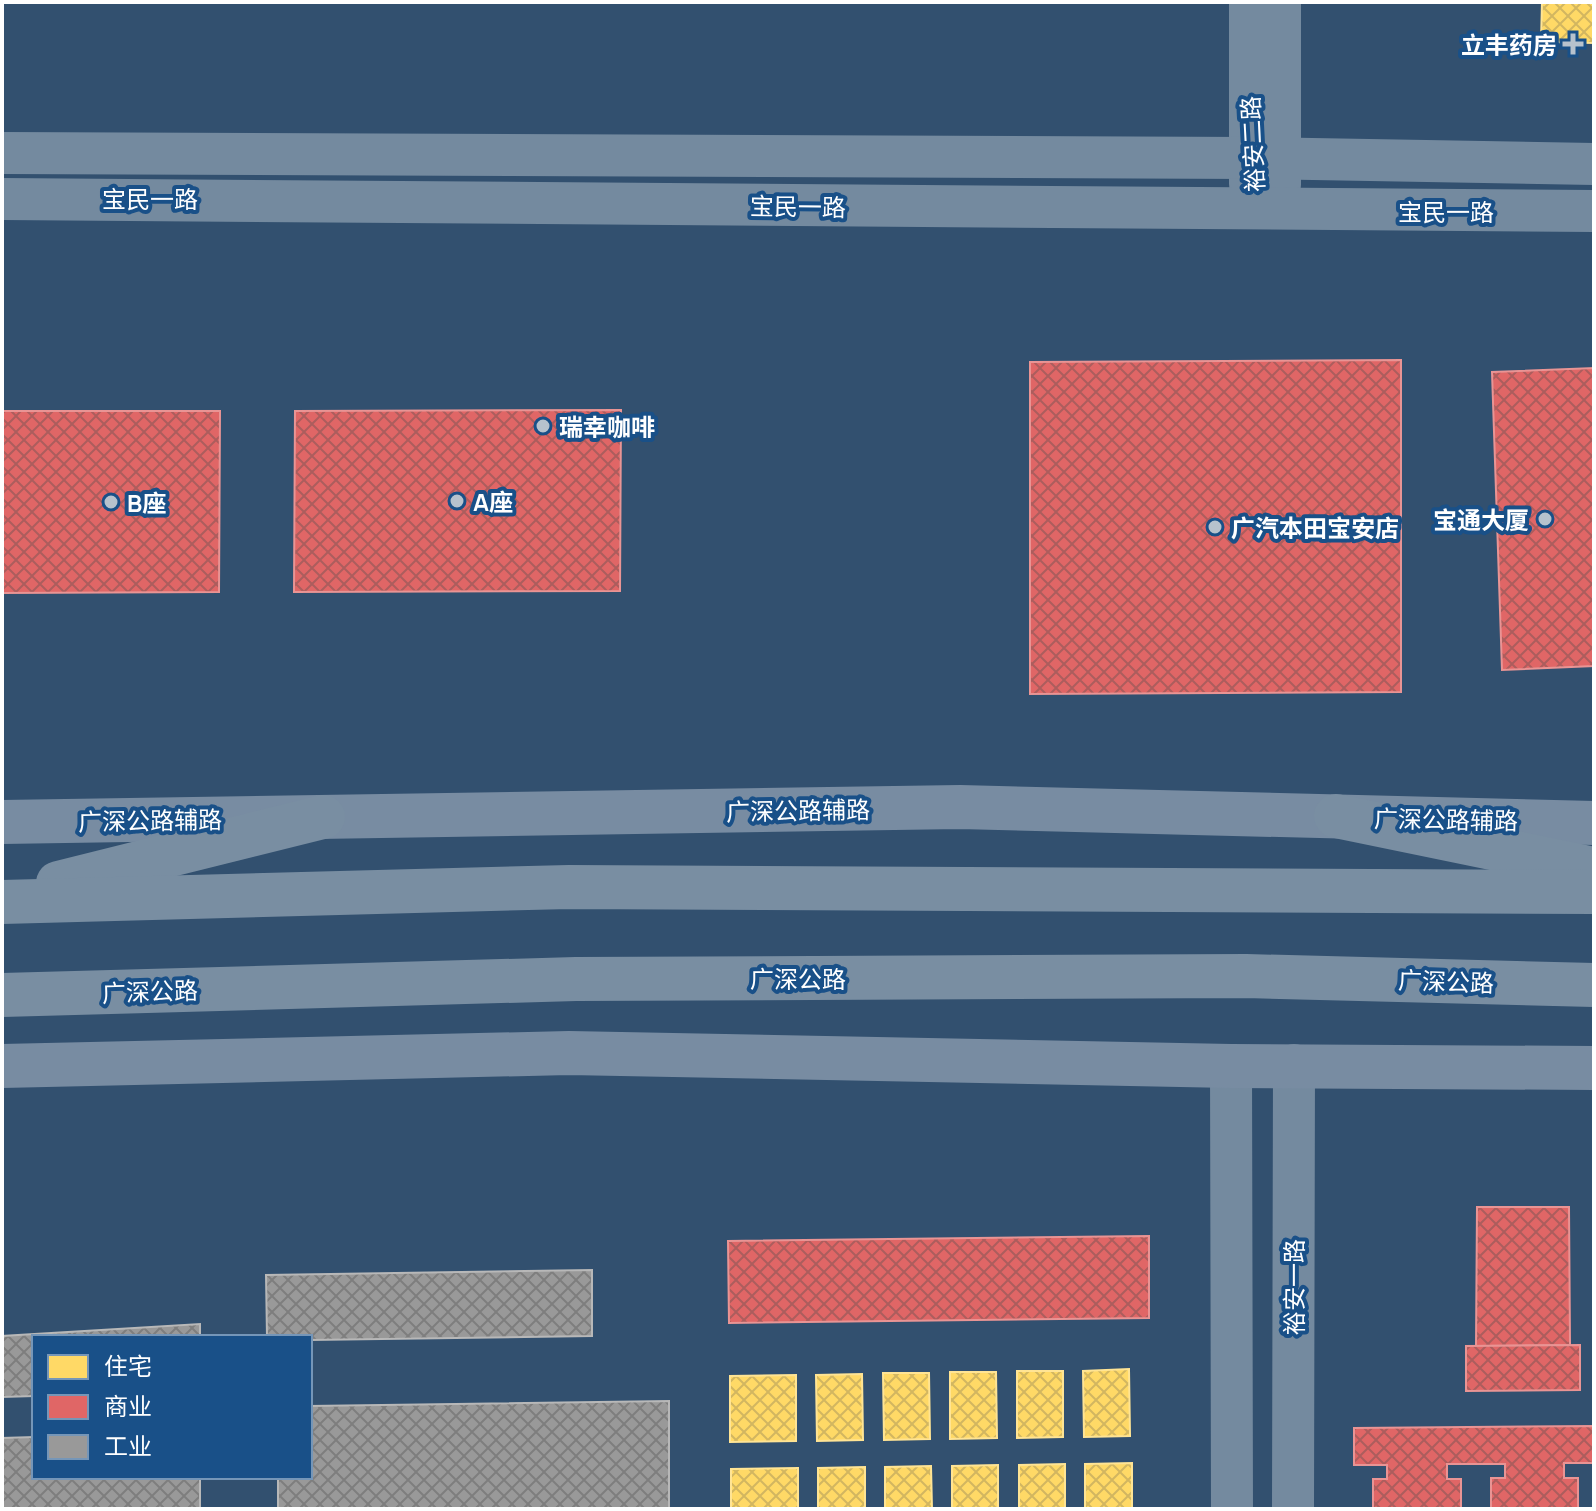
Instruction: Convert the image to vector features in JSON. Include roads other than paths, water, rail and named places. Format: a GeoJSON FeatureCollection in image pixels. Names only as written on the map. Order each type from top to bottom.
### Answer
{"type":"FeatureCollection","features":[{"type":"Feature","properties":{"kind":"highway"},"geometry":{"type":"LineString","coordinates":[[1336,816],[1594,869]]}},
{"type":"Feature","properties":{"kind":"highway"},"geometry":{"type":"LineString","coordinates":[[2,899],[323,817]]}},
{"type":"Feature","properties":{"kind":"highway"},"geometry":{"type":"LineString","coordinates":[[2,899],[569,887],[1594,892]]}},
{"type":"Feature","properties":{"kind":"highway","name":"广深公路"},"geometry":{"type":"LineString","coordinates":[[2,995],[608,979],[1246,976],[1594,985]]}},
{"type":"Feature","properties":{"kind":"main road","name":"裕安二路"},"geometry":{"type":"LineString","coordinates":[[1250,2],[1265,158],[1280,196],[1262,211]]}},
{"type":"Feature","properties":{"kind":"main road","name":"裕安二路"},"geometry":{"type":"LineString","coordinates":[[1265,158],[1280,2]]}},
{"type":"Feature","properties":{"kind":"main road","name":"宝民一路"},"geometry":{"type":"LineString","coordinates":[[2,153],[1265,158],[1594,164]]}},
{"type":"Feature","properties":{"kind":"main road","name":"宝民一路"},"geometry":{"type":"LineString","coordinates":[[2,199],[1262,211],[1594,211]]}},
{"type":"Feature","properties":{"kind":"main road","name":"广深公路辅路"},"geometry":{"type":"LineString","coordinates":[[2,822],[960,807],[1594,823]]}},
{"type":"Feature","properties":{"kind":"main road"},"geometry":{"type":"LineString","coordinates":[[2,1066],[569,1053],[1231,1066],[1594,1068]]}},
{"type":"Feature","properties":{"kind":"main road","name":"裕安一路"},"geometry":{"type":"LineString","coordinates":[[1293,1509],[1294,1065]]}},
{"type":"Feature","properties":{"kind":"main road"},"geometry":{"type":"LineString","coordinates":[[1231,1066],[1232,1509]]}},
{"type":"Feature","properties":{"kind":"place","name":"立丰药房"},"geometry":{"type":"Point","coordinates":[1573,44]}},
{"type":"Feature","properties":{"kind":"place","name":"瑞幸咖啡"},"geometry":{"type":"Point","coordinates":[543,426]}},
{"type":"Feature","properties":{"kind":"place","name":"A座"},"geometry":{"type":"Point","coordinates":[457,501]}},
{"type":"Feature","properties":{"kind":"place","name":"B座"},"geometry":{"type":"Point","coordinates":[111,502]}},
{"type":"Feature","properties":{"kind":"place","name":"宝通大厦"},"geometry":{"type":"Point","coordinates":[1545,519]}},
{"type":"Feature","properties":{"kind":"place","name":"广汽本田宝安店"},"geometry":{"type":"Point","coordinates":[1215,527]}}]}
